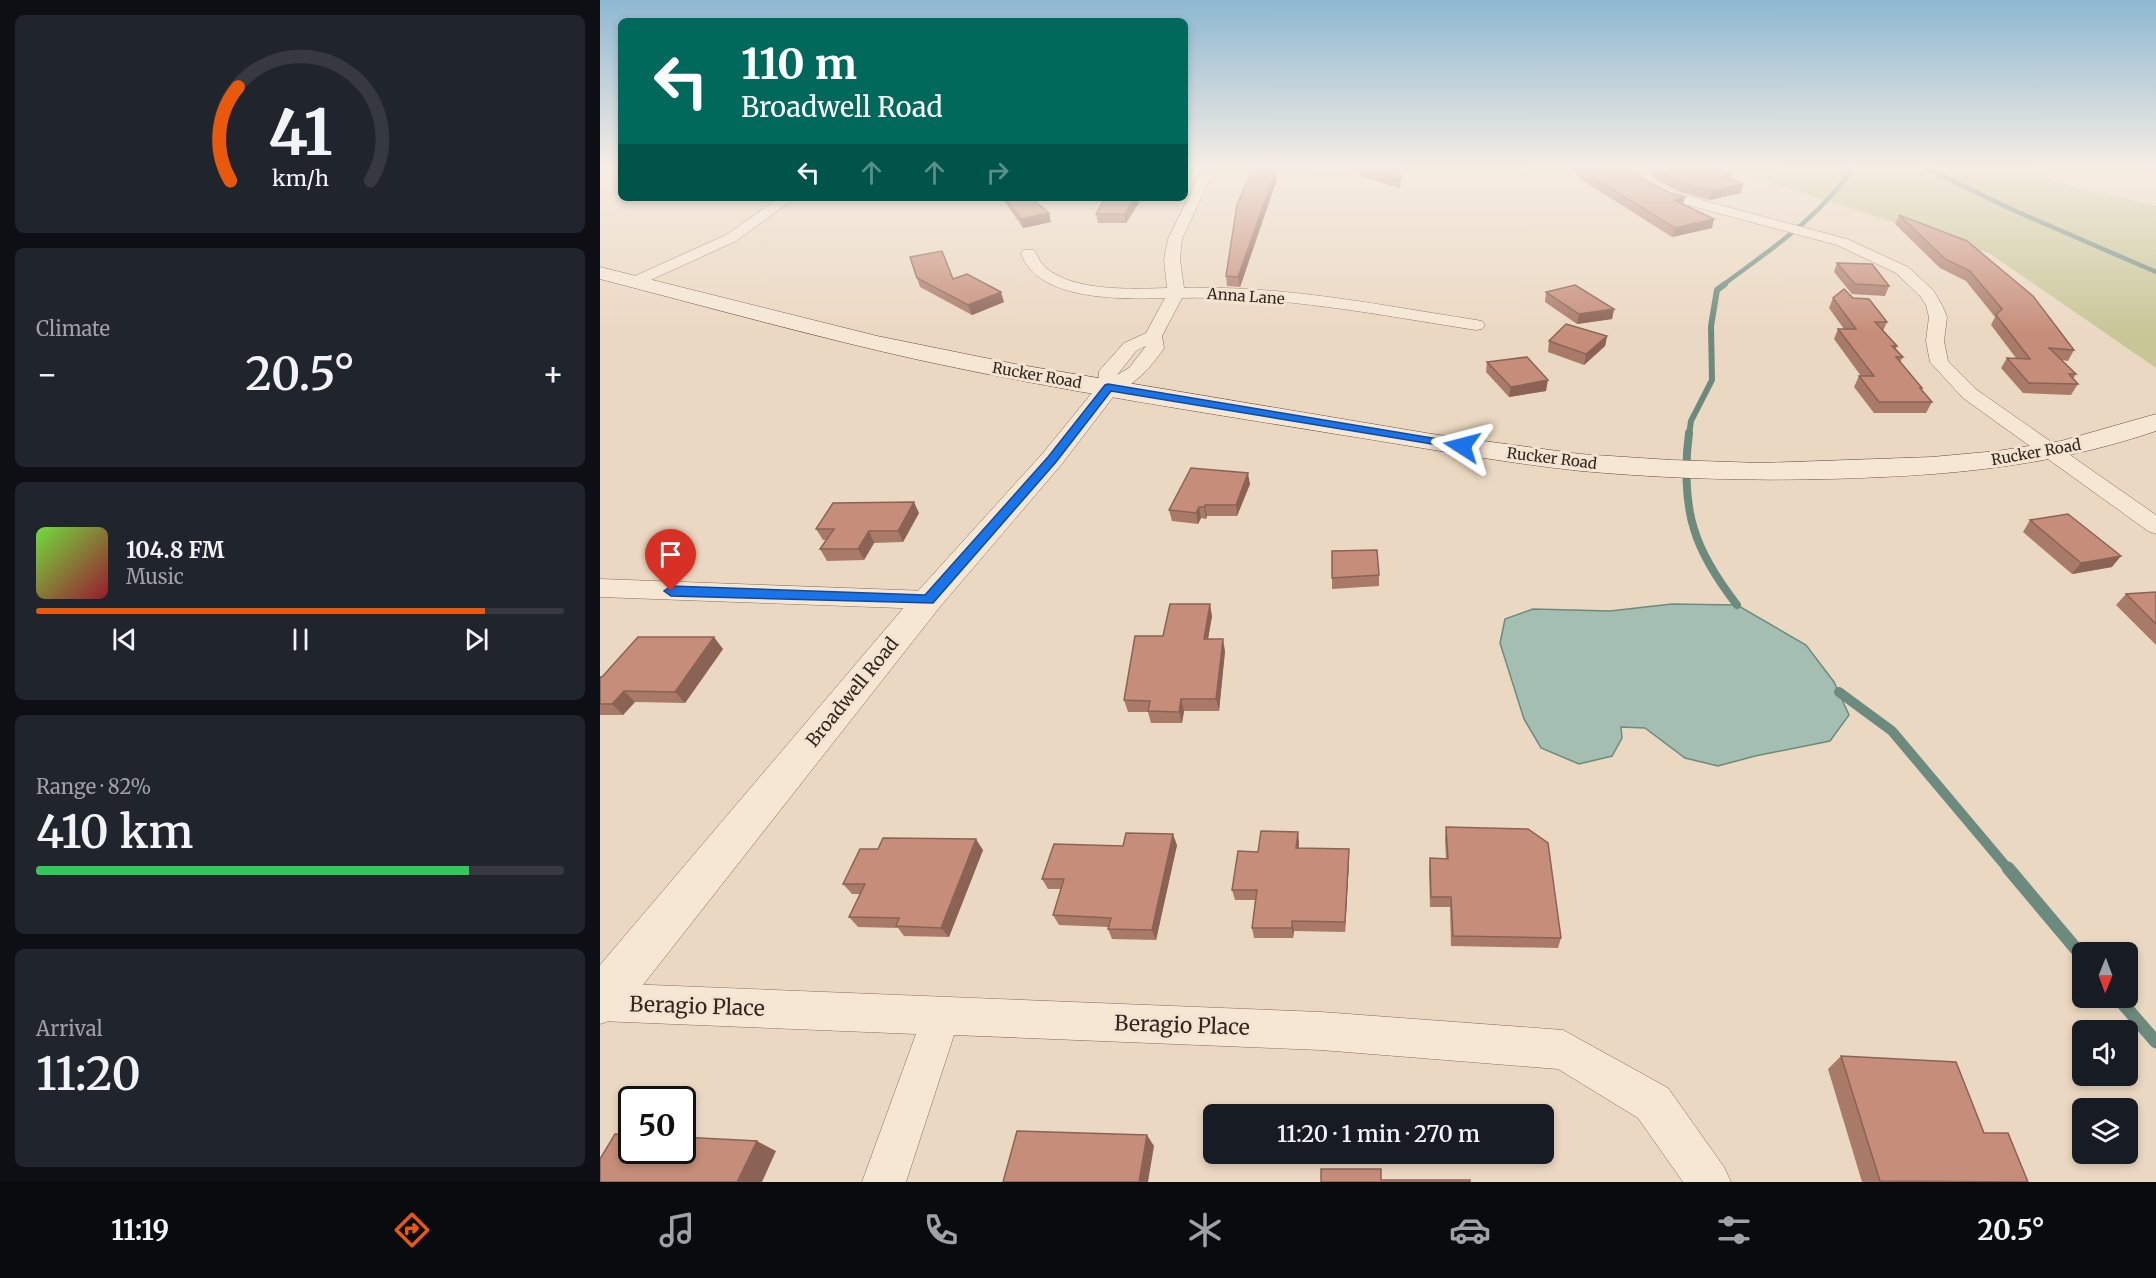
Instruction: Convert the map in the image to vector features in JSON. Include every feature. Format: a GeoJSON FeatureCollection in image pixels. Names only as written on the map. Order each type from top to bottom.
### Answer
{"type":"FeatureCollection","features":[{"type":"Feature","properties":{"kind":"main road","name":"Rucker Road"},"geometry":{"type":"LineString","coordinates":[[600,273],[968,363],[1462,446],[1536,457],[1628,466],[1826,472],[1950,465],[2080,446],[2156,422]]}},
{"type":"Feature","properties":{"kind":"street"},"geometry":{"type":"LineString","coordinates":[[634,282],[731,238],[752,223]]}},
{"type":"Feature","properties":{"kind":"street"},"geometry":{"type":"LineString","coordinates":[[1108,388],[1136,372],[1155,348],[1153,336],[1176,292],[1172,260],[1175,238],[1182,223]]}},
{"type":"Feature","properties":{"kind":"street"},"geometry":{"type":"LineString","coordinates":[[1772,223],[1842,242],[1902,270],[1928,293],[1934,305],[1938,317],[1935,341],[1939,362],[1970,394],[2156,526]]}},
{"type":"Feature","properties":{"kind":"street","name":"Anna Lane"},"geometry":{"type":"LineString","coordinates":[[1029,253],[1038,271],[1070,286],[1109,292],[1266,295],[1476,325]]}},
{"type":"Feature","properties":{"kind":"street","name":"Broadwell Road"},"geometry":{"type":"LineString","coordinates":[[600,1001],[928,600],[1052,459],[1108,388]]}},
{"type":"Feature","properties":{"kind":"street"},"geometry":{"type":"LineString","coordinates":[[600,588],[928,600]]}},
{"type":"Feature","properties":{"kind":"street","name":"Beragio Place"},"geometry":{"type":"LineString","coordinates":[[600,1001],[1321,1030],[1563,1050],[1653,1103],[1709,1182]]}},
{"type":"Feature","properties":{"kind":"street"},"geometry":{"type":"LineString","coordinates":[[884,1182],[942,1015]]}},
{"type":"Feature","properties":{"kind":"shaded area"},"geometry":{"type":"Polygon","coordinates":[[[1896,223],[2156,223],[2156,368],[1989,253],[1896,223]]]}},
{"type":"Feature","properties":{"kind":"shaded area"},"geometry":{"type":"Polygon","coordinates":[[[1672,604],[1737,605],[1806,645],[1834,682],[1849,715],[1830,741],[1718,766],[1685,758],[1645,728],[1621,727],[1622,738],[1612,756],[1579,764],[1541,748],[1524,719],[1500,643],[1505,619],[1533,609],[1610,611],[1672,604]]]}},
{"type":"Feature","properties":{"kind":"building"},"geometry":{"type":"Polygon","coordinates":[[[1234,223],[1257,223],[1238,277],[1226,276],[1234,223]]]}},
{"type":"Feature","properties":{"kind":"building"},"geometry":{"type":"Polygon","coordinates":[[[1667,223],[1696,223],[1675,228],[1667,223]]]}},
{"type":"Feature","properties":{"kind":"building"},"geometry":{"type":"Polygon","coordinates":[[[1908,223],[1920,223],[1967,241],[2033,296],[2074,350],[2049,348],[2076,374],[2069,374],[2078,384],[2029,383],[2007,358],[2030,359],[1996,315],[2002,309],[1970,271],[1945,259],[1908,223]]]}},
{"type":"Feature","properties":{"kind":"building"},"geometry":{"type":"Polygon","coordinates":[[[942,251],[953,279],[967,274],[1001,292],[968,305],[917,278],[910,257],[942,251]]]}},
{"type":"Feature","properties":{"kind":"building"},"geometry":{"type":"Polygon","coordinates":[[[1837,263],[1872,264],[1889,286],[1855,284],[1837,263]]]}},
{"type":"Feature","properties":{"kind":"building"},"geometry":{"type":"Polygon","coordinates":[[[1575,285],[1614,309],[1579,314],[1546,292],[1575,285]]]}},
{"type":"Feature","properties":{"kind":"building"},"geometry":{"type":"Polygon","coordinates":[[[1844,289],[1853,298],[1869,299],[1887,322],[1875,322],[1897,346],[1892,346],[1903,357],[1896,357],[1932,402],[1879,402],[1859,376],[1874,376],[1838,329],[1856,329],[1833,298],[1844,289]]]}},
{"type":"Feature","properties":{"kind":"building"},"geometry":{"type":"Polygon","coordinates":[[[1566,324],[1607,336],[1586,354],[1549,341],[1566,324]]]}},
{"type":"Feature","properties":{"kind":"building"},"geometry":{"type":"Polygon","coordinates":[[[1527,357],[1548,380],[1511,387],[1487,362],[1527,357]]]}},
{"type":"Feature","properties":{"kind":"building"},"geometry":{"type":"Polygon","coordinates":[[[1191,468],[1248,473],[1236,505],[1205,505],[1199,507],[1196,513],[1169,510],[1191,468]]]}},
{"type":"Feature","properties":{"kind":"building"},"geometry":{"type":"Polygon","coordinates":[[[914,502],[898,531],[869,531],[858,549],[820,549],[834,529],[816,529],[833,503],[914,502]]]}},
{"type":"Feature","properties":{"kind":"building"},"geometry":{"type":"Polygon","coordinates":[[[2068,514],[2121,556],[2081,563],[2030,520],[2068,514]]]}},
{"type":"Feature","properties":{"kind":"building"},"geometry":{"type":"Polygon","coordinates":[[[1377,550],[1379,575],[1332,578],[1332,551],[1377,550]]]}},
{"type":"Feature","properties":{"kind":"building"},"geometry":{"type":"Polygon","coordinates":[[[2156,592],[2156,624],[2126,594],[2156,592]]]}},
{"type":"Feature","properties":{"kind":"building"},"geometry":{"type":"Polygon","coordinates":[[[1170,604],[1210,604],[1204,639],[1223,639],[1216,699],[1181,699],[1179,712],[1148,711],[1150,701],[1124,700],[1135,636],[1163,636],[1170,604]]]}},
{"type":"Feature","properties":{"kind":"building"},"geometry":{"type":"Polygon","coordinates":[[[638,637],[714,637],[675,692],[624,691],[612,704],[600,704],[600,677],[638,637]]]}},
{"type":"Feature","properties":{"kind":"building"},"geometry":{"type":"Polygon","coordinates":[[[1446,827],[1528,829],[1548,843],[1561,938],[1453,936],[1451,897],[1431,897],[1430,858],[1448,859],[1446,827]]]}},
{"type":"Feature","properties":{"kind":"building"},"geometry":{"type":"Polygon","coordinates":[[[1261,831],[1298,832],[1296,848],[1349,849],[1345,922],[1292,921],[1292,928],[1252,928],[1257,890],[1232,890],[1238,851],[1258,852],[1261,831]]]}},
{"type":"Feature","properties":{"kind":"building"},"geometry":{"type":"Polygon","coordinates":[[[1126,833],[1173,834],[1152,930],[1108,929],[1111,918],[1053,915],[1064,879],[1042,879],[1054,844],[1123,846],[1126,833]]]}},
{"type":"Feature","properties":{"kind":"building"},"geometry":{"type":"Polygon","coordinates":[[[883,838],[976,839],[941,928],[896,926],[899,918],[849,917],[865,884],[843,884],[860,849],[878,849],[883,838]]]}},
{"type":"Feature","properties":{"kind":"building"},"geometry":{"type":"Polygon","coordinates":[[[1841,1056],[1956,1062],[1984,1133],[2008,1133],[2028,1182],[1880,1181],[1841,1056]]]}},
{"type":"Feature","properties":{"kind":"building"},"geometry":{"type":"Polygon","coordinates":[[[1017,1131],[1147,1135],[1139,1182],[1003,1182],[1017,1131]]]}},
{"type":"Feature","properties":{"kind":"building"},"geometry":{"type":"Polygon","coordinates":[[[615,1134],[618,1134],[618,1164],[696,1164],[696,1138],[757,1141],[737,1182],[600,1182],[600,1159],[615,1134]]]}},
{"type":"Feature","properties":{"kind":"building"},"geometry":{"type":"Polygon","coordinates":[[[1321,1169],[1381,1169],[1381,1180],[1470,1180],[1470,1182],[1321,1182],[1321,1169]]]}},
{"type":"Feature","properties":{"kind":"waterway"},"geometry":{"type":"LineString","coordinates":[[1723,285],[1804,223]]}},
{"type":"Feature","properties":{"kind":"waterway"},"geometry":{"type":"LineString","coordinates":[[2044,223],[2156,272]]}},
{"type":"Feature","properties":{"kind":"waterway"},"geometry":{"type":"LineString","coordinates":[[1689,435],[1691,421],[1712,380],[1711,326],[1717,290],[1725,284]]}},
{"type":"Feature","properties":{"kind":"waterway"},"geometry":{"type":"LineString","coordinates":[[1689,433],[1687,481],[1694,529],[1712,569],[1737,605]]}},
{"type":"Feature","properties":{"kind":"waterway"},"geometry":{"type":"LineString","coordinates":[[1839,692],[1892,731],[2009,870]]}},
{"type":"Feature","properties":{"kind":"waterway"},"geometry":{"type":"LineString","coordinates":[[2008,868],[2072,944]]}},
{"type":"Feature","properties":{"kind":"waterway"},"geometry":{"type":"LineString","coordinates":[[2127,1008],[2156,1042]]}},
{"type":"Feature","properties":{"kind":"route"},"geometry":{"type":"LineString","coordinates":[[671,591],[928,600],[1052,459],[1108,388],[1462,446]]}}]}
